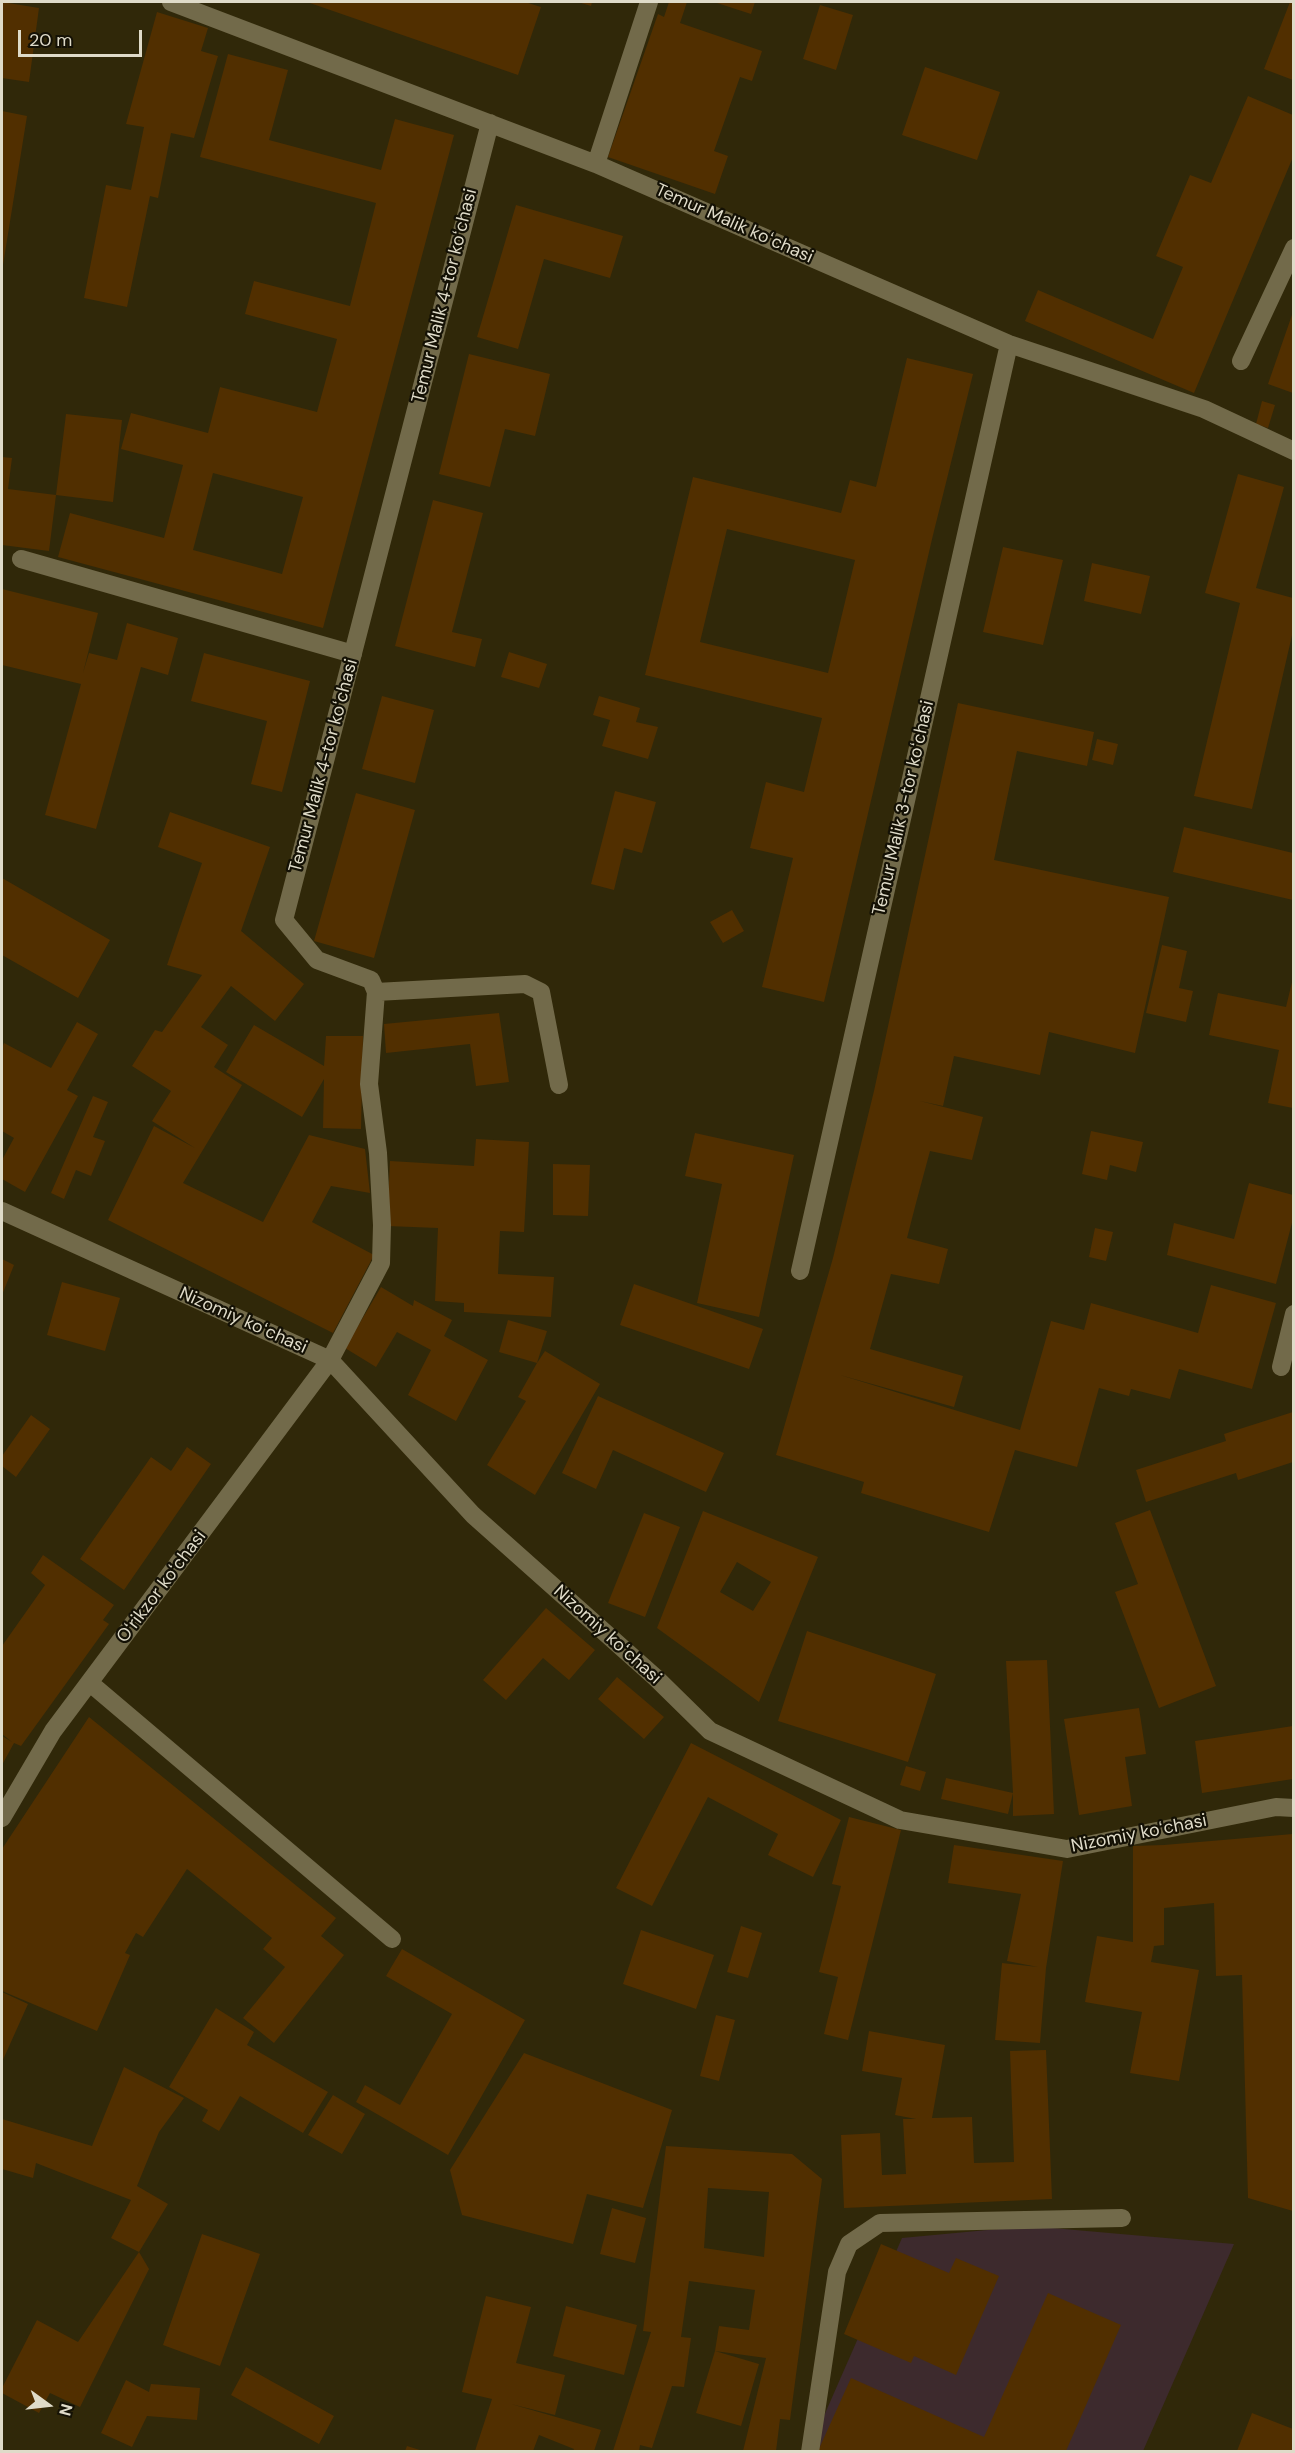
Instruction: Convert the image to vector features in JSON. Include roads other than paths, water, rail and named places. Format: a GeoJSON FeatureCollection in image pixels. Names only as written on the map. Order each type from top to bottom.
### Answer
{"type":"FeatureCollection","features":[{"type":"Feature","properties":{"kind":"street","name":"Temur Malik koʻchasi"},"geometry":{"type":"LineString","coordinates":[[171,2],[596,164],[1009,344],[1204,409],[1293,451]]}},
{"type":"Feature","properties":{"kind":"street"},"geometry":{"type":"LineString","coordinates":[[596,164],[650,2]]}},
{"type":"Feature","properties":{"kind":"street","name":"Temur Malik 4-tor koʻchasi"},"geometry":{"type":"LineString","coordinates":[[376,992],[371,980],[317,960],[284,920],[490,123]]}},
{"type":"Feature","properties":{"kind":"street"},"geometry":{"type":"LineString","coordinates":[[1241,361],[1293,248]]}},
{"type":"Feature","properties":{"kind":"street","name":"Temur Malik 3-tor koʻchasi"},"geometry":{"type":"LineString","coordinates":[[800,1271],[1009,344]]}},
{"type":"Feature","properties":{"kind":"street"},"geometry":{"type":"LineString","coordinates":[[21,560],[353,654]]}},
{"type":"Feature","properties":{"kind":"street"},"geometry":{"type":"LineString","coordinates":[[330,1360],[381,1263],[382,1225],[378,1154],[369,1084],[376,992],[525,984],[542,993],[559,1085]]}},
{"type":"Feature","properties":{"kind":"street","name":"Nizomiy koʻchasi"},"geometry":{"type":"LineString","coordinates":[[2,1211],[330,1360],[473,1515],[656,1678],[710,1731],[889,1815],[900,1820],[1067,1849],[1276,1807],[1293,1808]]}},
{"type":"Feature","properties":{"kind":"street"},"geometry":{"type":"LineString","coordinates":[[1281,1367],[1293,1314]]}},
{"type":"Feature","properties":{"kind":"street","name":"Oʻrikzor koʻchasi"},"geometry":{"type":"LineString","coordinates":[[2,1818],[53,1731],[330,1360]]}},
{"type":"Feature","properties":{"kind":"street"},"geometry":{"type":"LineString","coordinates":[[90,1683],[392,1939]]}},
{"type":"Feature","properties":{"kind":"street"},"geometry":{"type":"LineString","coordinates":[[810,2451],[837,2272],[849,2244],[880,2223],[1122,2218]]}}]}
